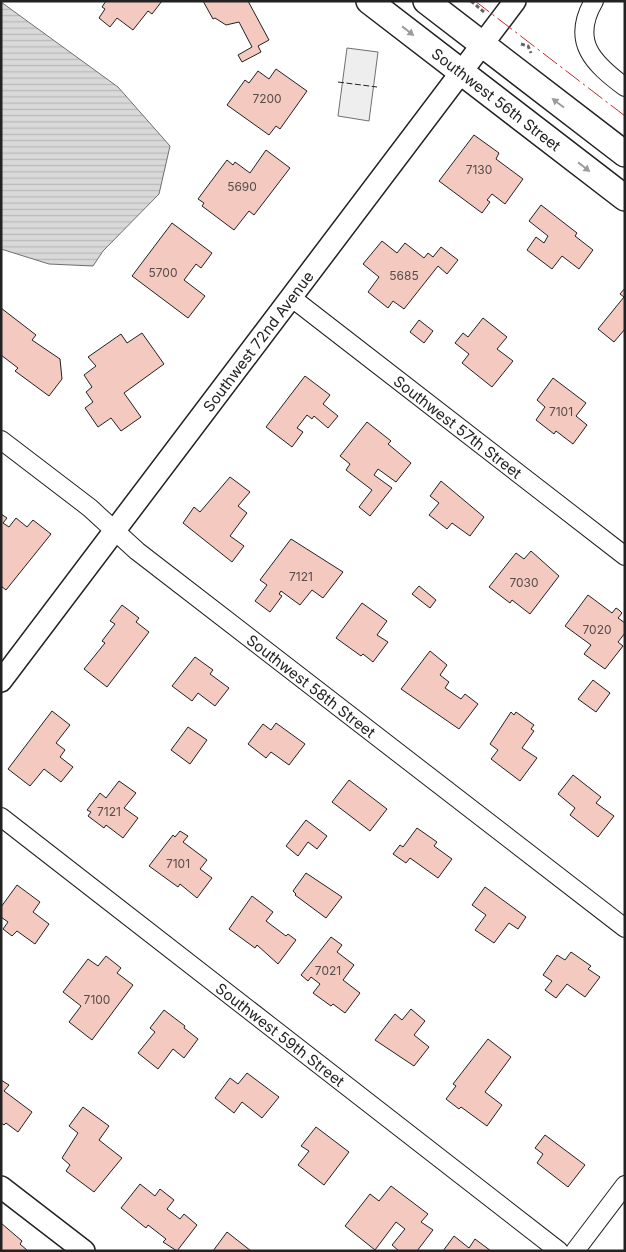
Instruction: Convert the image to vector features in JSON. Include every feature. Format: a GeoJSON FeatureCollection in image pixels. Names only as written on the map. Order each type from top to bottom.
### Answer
{"type":"FeatureCollection","features":[{"type":"Feature","properties":{"kind":"main road","name":"Southwest 56th Street"},"geometry":{"type":"LineString","coordinates":[[369,1],[625,198]]}},
{"type":"Feature","properties":{"kind":"main road"},"geometry":{"type":"LineString","coordinates":[[426,1],[625,154]]}},
{"type":"Feature","properties":{"kind":"street","name":"Southwest 72nd Avenue"},"geometry":{"type":"LineString","coordinates":[[1,681],[515,1]]}},
{"type":"Feature","properties":{"kind":"street"},"geometry":{"type":"LineString","coordinates":[[594,1],[585,24],[585,43],[596,63],[625,87]]}},
{"type":"Feature","properties":{"kind":"street","name":"Southwest 57th Street"},"geometry":{"type":"LineString","coordinates":[[292,298],[625,556]]}},
{"type":"Feature","properties":{"kind":"street","name":"Southwest 58th Street"},"geometry":{"type":"LineString","coordinates":[[1,440],[90,508],[137,551],[625,928]]}},
{"type":"Feature","properties":{"kind":"street","name":"Southwest 59th Street"},"geometry":{"type":"LineString","coordinates":[[1,817],[559,1251]]}},
{"type":"Feature","properties":{"kind":"street"},"geometry":{"type":"LineString","coordinates":[[575,1251],[625,1185]]}},
{"type":"Feature","properties":{"kind":"street"},"geometry":{"type":"LineString","coordinates":[[1,1187],[84,1251]]}},
{"type":"Feature","properties":{"kind":"shaded area"},"geometry":{"type":"Polygon","coordinates":[[[1,2],[118,87],[170,146],[159,194],[103,251],[93,266],[49,264],[1,249],[1,2]]]}},
{"type":"Feature","properties":{"kind":"shaded area"},"geometry":{"type":"Polygon","coordinates":[[[347,48],[378,52],[369,121],[338,116],[347,48]]]}},
{"type":"Feature","properties":{"kind":"building"},"geometry":{"type":"Polygon","coordinates":[[[106,1],[162,1],[152,14],[148,11],[133,30],[117,18],[110,27],[99,18],[105,9],[102,7],[106,1]]]}},
{"type":"Feature","properties":{"kind":"building"},"geometry":{"type":"Polygon","coordinates":[[[203,1],[248,1],[269,40],[258,46],[261,52],[242,62],[238,55],[252,47],[239,22],[226,25],[215,18],[213,19],[203,1]]]}},
{"type":"Feature","properties":{"kind":"building"},"geometry":{"type":"Polygon","coordinates":[[[276,69],[307,91],[280,129],[276,126],[269,135],[227,105],[245,80],[249,83],[258,71],[269,79],[276,69]]]}},
{"type":"Feature","properties":{"kind":"building"},"geometry":{"type":"Polygon","coordinates":[[[474,135],[499,153],[496,159],[523,179],[505,204],[492,194],[487,200],[490,202],[482,213],[439,181],[474,135]]]}},
{"type":"Feature","properties":{"kind":"building"},"geometry":{"type":"Polygon","coordinates":[[[266,150],[290,168],[254,215],[249,211],[234,230],[202,206],[204,203],[198,199],[227,160],[233,165],[235,162],[250,173],[266,150]]]}},
{"type":"Feature","properties":{"kind":"building"},"geometry":{"type":"Polygon","coordinates":[[[541,205],[577,233],[575,236],[593,250],[579,269],[562,256],[552,269],[527,250],[536,237],[544,243],[548,236],[529,221],[541,205]]]}},
{"type":"Feature","properties":{"kind":"building"},"geometry":{"type":"Polygon","coordinates":[[[172,223],[212,253],[201,268],[196,264],[184,280],[205,296],[188,318],[132,276],[172,223]]]}},
{"type":"Feature","properties":{"kind":"building"},"geometry":{"type":"Polygon","coordinates":[[[382,241],[397,253],[405,243],[424,258],[428,253],[433,257],[441,247],[458,260],[447,274],[438,266],[404,309],[393,301],[388,308],[368,292],[379,277],[363,264],[382,241]]]}},
{"type":"Feature","properties":{"kind":"building"},"geometry":{"type":"Polygon","coordinates":[[[625,288],[625,329],[614,342],[598,329],[624,297],[620,294],[625,288]]]}},
{"type":"Feature","properties":{"kind":"building"},"geometry":{"type":"Polygon","coordinates":[[[1,308],[36,335],[32,340],[60,359],[62,379],[49,396],[15,371],[18,368],[1,355],[1,308]]]}},
{"type":"Feature","properties":{"kind":"building"},"geometry":{"type":"Polygon","coordinates":[[[483,318],[507,337],[497,349],[513,361],[492,387],[462,363],[469,354],[455,343],[463,333],[468,337],[483,318]]]}},
{"type":"Feature","properties":{"kind":"building"},"geometry":{"type":"Polygon","coordinates":[[[419,320],[433,331],[424,343],[410,332],[419,320]]]}},
{"type":"Feature","properties":{"kind":"building"},"geometry":{"type":"Polygon","coordinates":[[[142,333],[164,364],[124,393],[141,417],[121,431],[111,418],[98,427],[85,408],[93,402],[86,392],[92,387],[84,375],[96,366],[88,357],[121,334],[127,343],[142,333]]]}},
{"type":"Feature","properties":{"kind":"building"},"geometry":{"type":"Polygon","coordinates":[[[305,376],[330,395],[323,404],[338,416],[328,428],[314,416],[312,419],[307,415],[297,428],[303,432],[292,447],[266,427],[305,376]]]}},
{"type":"Feature","properties":{"kind":"building"},"geometry":{"type":"Polygon","coordinates":[[[553,378],[586,403],[576,416],[587,425],[573,444],[556,431],[554,434],[536,420],[545,407],[537,400],[553,378]]]}},
{"type":"Feature","properties":{"kind":"building"},"geometry":{"type":"Polygon","coordinates":[[[367,422],[391,441],[388,444],[411,463],[396,482],[378,469],[374,475],[392,488],[370,516],[359,507],[372,490],[346,470],[350,464],[340,456],[367,422]]]}},
{"type":"Feature","properties":{"kind":"building"},"geometry":{"type":"Polygon","coordinates":[[[230,477],[250,492],[238,506],[247,513],[230,536],[244,546],[232,562],[183,523],[194,507],[200,512],[230,477]]]}},
{"type":"Feature","properties":{"kind":"building"},"geometry":{"type":"Polygon","coordinates":[[[441,481],[484,517],[470,536],[452,523],[447,529],[429,515],[439,503],[430,496],[441,481]]]}},
{"type":"Feature","properties":{"kind":"building"},"geometry":{"type":"Polygon","coordinates":[[[1,514],[7,518],[3,523],[9,527],[16,518],[27,527],[33,520],[51,534],[6,590],[1,586],[1,514]]]}},
{"type":"Feature","properties":{"kind":"building"},"geometry":{"type":"Polygon","coordinates":[[[291,539],[343,572],[323,598],[312,590],[300,605],[281,591],[279,594],[282,596],[270,612],[255,601],[267,585],[260,580],[291,539]]]}},
{"type":"Feature","properties":{"kind":"building"},"geometry":{"type":"Polygon","coordinates":[[[531,551],[559,576],[530,614],[512,600],[510,603],[489,587],[516,553],[524,559],[531,551]]]}},
{"type":"Feature","properties":{"kind":"building"},"geometry":{"type":"Polygon","coordinates":[[[419,586],[436,600],[430,608],[412,594],[419,586]]]}},
{"type":"Feature","properties":{"kind":"building"},"geometry":{"type":"Polygon","coordinates":[[[588,595],[612,613],[616,608],[619,610],[622,613],[618,618],[625,623],[625,633],[618,642],[623,646],[605,669],[584,654],[591,645],[565,626],[588,595]]]}},
{"type":"Feature","properties":{"kind":"building"},"geometry":{"type":"Polygon","coordinates":[[[362,603],[387,621],[377,635],[388,642],[373,662],[336,638],[362,603]]]}},
{"type":"Feature","properties":{"kind":"building"},"geometry":{"type":"Polygon","coordinates":[[[122,605],[139,618],[136,622],[149,632],[107,687],[84,669],[105,643],[102,641],[115,624],[110,621],[122,605]]]}},
{"type":"Feature","properties":{"kind":"building"},"geometry":{"type":"Polygon","coordinates":[[[430,651],[447,665],[440,675],[449,682],[445,688],[461,699],[465,694],[478,704],[459,729],[401,689],[430,651]]]}},
{"type":"Feature","properties":{"kind":"building"},"geometry":{"type":"Polygon","coordinates":[[[195,657],[213,670],[210,674],[229,688],[215,706],[198,693],[192,701],[172,686],[195,657]]]}},
{"type":"Feature","properties":{"kind":"building"},"geometry":{"type":"Polygon","coordinates":[[[593,680],[610,693],[596,712],[578,699],[593,680]]]}},
{"type":"Feature","properties":{"kind":"building"},"geometry":{"type":"Polygon","coordinates":[[[52,711],[70,725],[56,743],[65,750],[60,757],[73,767],[61,782],[44,769],[30,786],[8,769],[52,711]]]}},
{"type":"Feature","properties":{"kind":"building"},"geometry":{"type":"Polygon","coordinates":[[[511,712],[514,715],[516,712],[534,725],[531,729],[534,731],[522,748],[537,758],[520,781],[491,759],[498,750],[490,744],[511,712]]]}},
{"type":"Feature","properties":{"kind":"building"},"geometry":{"type":"Polygon","coordinates":[[[276,723],[305,744],[289,765],[271,752],[266,758],[248,744],[263,724],[271,730],[276,723]]]}},
{"type":"Feature","properties":{"kind":"building"},"geometry":{"type":"Polygon","coordinates":[[[188,727],[207,740],[190,764],[171,750],[188,727]]]}},
{"type":"Feature","properties":{"kind":"building"},"geometry":{"type":"Polygon","coordinates":[[[573,775],[601,797],[596,803],[614,816],[598,837],[570,815],[575,808],[558,794],[573,775]]]}},
{"type":"Feature","properties":{"kind":"building"},"geometry":{"type":"Polygon","coordinates":[[[349,780],[387,809],[370,831],[332,802],[349,780]]]}},
{"type":"Feature","properties":{"kind":"building"},"geometry":{"type":"Polygon","coordinates":[[[119,781],[136,793],[124,808],[138,818],[123,838],[106,825],[104,828],[88,816],[91,812],[87,810],[100,793],[106,798],[119,781]]]}},
{"type":"Feature","properties":{"kind":"building"},"geometry":{"type":"Polygon","coordinates":[[[306,820],[327,836],[317,849],[308,842],[298,856],[286,846],[306,820]]]}},
{"type":"Feature","properties":{"kind":"building"},"geometry":{"type":"Polygon","coordinates":[[[417,828],[437,842],[434,846],[452,859],[438,878],[410,858],[406,863],[393,854],[400,845],[403,847],[417,828]]]}},
{"type":"Feature","properties":{"kind":"building"},"geometry":{"type":"Polygon","coordinates":[[[180,831],[188,836],[183,842],[207,860],[200,869],[212,878],[197,898],[180,884],[178,887],[149,866],[173,835],[175,837],[180,831]]]}},
{"type":"Feature","properties":{"kind":"building"},"geometry":{"type":"Polygon","coordinates":[[[306,873],[342,897],[326,918],[295,895],[293,891],[306,873]]]}},
{"type":"Feature","properties":{"kind":"building"},"geometry":{"type":"Polygon","coordinates":[[[17,885],[40,902],[33,912],[49,924],[35,944],[17,931],[12,936],[3,929],[8,922],[1,917],[1,907],[17,885]]]}},
{"type":"Feature","properties":{"kind":"building"},"geometry":{"type":"Polygon","coordinates":[[[485,887],[526,917],[518,929],[509,923],[494,943],[475,930],[486,915],[472,905],[485,887]]]}},
{"type":"Feature","properties":{"kind":"building"},"geometry":{"type":"Polygon","coordinates":[[[252,896],[273,912],[266,921],[286,936],[288,934],[296,940],[278,964],[257,945],[255,948],[229,929],[252,896]]]}},
{"type":"Feature","properties":{"kind":"building"},"geometry":{"type":"Polygon","coordinates":[[[331,937],[342,945],[337,952],[354,965],[343,980],[360,993],[345,1013],[313,993],[320,984],[311,977],[308,981],[301,975],[331,937]]]}},
{"type":"Feature","properties":{"kind":"building"},"geometry":{"type":"Polygon","coordinates":[[[571,952],[591,966],[588,969],[600,977],[585,997],[567,984],[556,998],[545,990],[552,981],[543,975],[557,955],[565,960],[571,952]]]}},
{"type":"Feature","properties":{"kind":"building"},"geometry":{"type":"Polygon","coordinates":[[[106,956],[121,968],[117,973],[133,985],[92,1040],[69,1022],[81,1006],[63,992],[88,959],[98,966],[106,956]]]}},
{"type":"Feature","properties":{"kind":"building"},"geometry":{"type":"Polygon","coordinates":[[[411,1009],[425,1021],[414,1035],[429,1047],[414,1066],[375,1040],[395,1014],[402,1020],[411,1009]]]}},
{"type":"Feature","properties":{"kind":"building"},"geometry":{"type":"Polygon","coordinates":[[[164,1010],[198,1039],[184,1058],[173,1049],[158,1069],[138,1053],[155,1032],[150,1028],[164,1010]]]}},
{"type":"Feature","properties":{"kind":"building"},"geometry":{"type":"Polygon","coordinates":[[[488,1039],[511,1057],[485,1092],[502,1105],[487,1126],[461,1107],[459,1109],[446,1099],[456,1086],[453,1084],[488,1039]]]}},
{"type":"Feature","properties":{"kind":"building"},"geometry":{"type":"Polygon","coordinates":[[[247,1073],[279,1097],[262,1118],[242,1102],[234,1113],[215,1098],[230,1078],[238,1084],[247,1073]]]}},
{"type":"Feature","properties":{"kind":"building"},"geometry":{"type":"Polygon","coordinates":[[[1,1080],[9,1085],[4,1091],[32,1112],[18,1132],[6,1123],[4,1125],[1,1123],[1,1080]]]}},
{"type":"Feature","properties":{"kind":"building"},"geometry":{"type":"Polygon","coordinates":[[[83,1107],[109,1126],[99,1140],[122,1158],[94,1192],[66,1171],[70,1165],[62,1158],[78,1133],[69,1126],[83,1107]]]}},
{"type":"Feature","properties":{"kind":"building"},"geometry":{"type":"Polygon","coordinates":[[[316,1127],[349,1152],[324,1185],[298,1165],[309,1151],[301,1146],[316,1127]]]}},
{"type":"Feature","properties":{"kind":"building"},"geometry":{"type":"Polygon","coordinates":[[[545,1135],[585,1165],[568,1187],[537,1163],[543,1154],[535,1148],[545,1135]]]}},
{"type":"Feature","properties":{"kind":"building"},"geometry":{"type":"Polygon","coordinates":[[[140,1184],[155,1196],[160,1189],[174,1200],[167,1209],[180,1219],[184,1214],[197,1225],[177,1251],[163,1242],[166,1239],[148,1225],[146,1228],[121,1208],[140,1184]]]}},
{"type":"Feature","properties":{"kind":"building"},"geometry":{"type":"Polygon","coordinates":[[[391,1186],[428,1214],[421,1222],[433,1230],[417,1251],[399,1251],[392,1245],[405,1229],[396,1222],[375,1250],[345,1226],[370,1194],[379,1201],[391,1186]]]}},
{"type":"Feature","properties":{"kind":"building"},"geometry":{"type":"Polygon","coordinates":[[[1,1223],[22,1241],[20,1244],[28,1251],[1,1251],[1,1223]]]}},
{"type":"Feature","properties":{"kind":"building"},"geometry":{"type":"Polygon","coordinates":[[[227,1232],[251,1251],[213,1251],[227,1232]]]}},
{"type":"Feature","properties":{"kind":"building"},"geometry":{"type":"Polygon","coordinates":[[[454,1236],[469,1248],[475,1239],[491,1251],[443,1251],[454,1236]]]}},
{"type":"Feature","properties":{"kind":"fence"},"geometry":{"type":"LineString","coordinates":[[338,82],[377,87]]}},
{"type":"Feature","properties":{"kind":"power"},"geometry":{"type":"LineString","coordinates":[[475,1],[625,116]]}}]}
